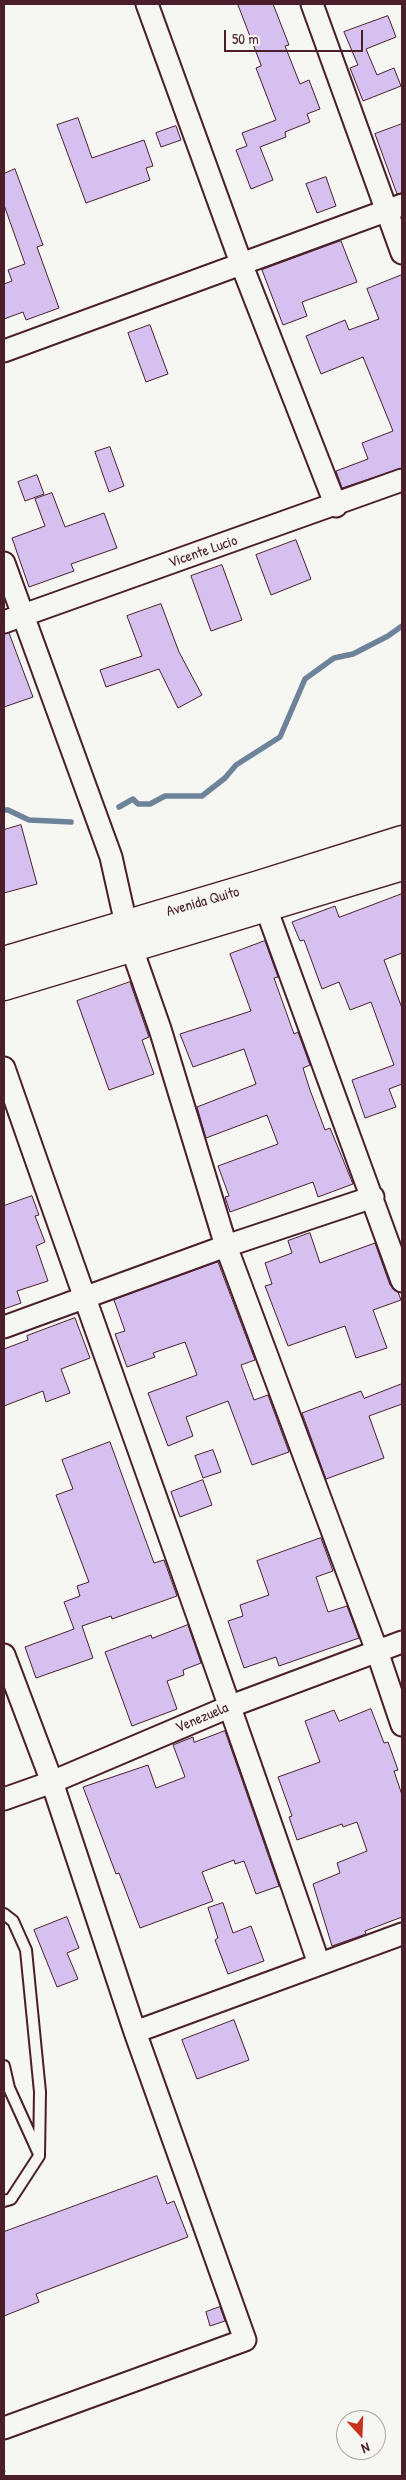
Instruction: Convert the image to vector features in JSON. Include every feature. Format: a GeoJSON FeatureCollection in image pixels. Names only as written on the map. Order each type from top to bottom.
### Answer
{"type":"FeatureCollection","features":[{"type":"Feature","properties":{"kind":"highway","name":"Avenida Quito"},"geometry":{"type":"LineString","coordinates":[[4,986],[129,937],[402,840]]}},
{"type":"Feature","properties":{"kind":"highway","name":"Avenida Quito"},"geometry":{"type":"LineString","coordinates":[[4,961],[266,908],[402,866]]}},
{"type":"Feature","properties":{"kind":"street"},"geometry":{"type":"LineString","coordinates":[[146,4],[241,263],[336,506]]}},
{"type":"Feature","properties":{"kind":"street"},"geometry":{"type":"LineString","coordinates":[[312,4],[394,208],[402,253]]}},
{"type":"Feature","properties":{"kind":"street"},"geometry":{"type":"LineString","coordinates":[[4,351],[394,208]]}},
{"type":"Feature","properties":{"kind":"street","name":"Vicente Lucio"},"geometry":{"type":"LineString","coordinates":[[13,619],[336,506],[402,480]]}},
{"type":"Feature","properties":{"kind":"street"},"geometry":{"type":"LineString","coordinates":[[4,563],[13,619],[111,857],[129,937],[160,1029],[226,1246],[377,1651],[402,1725]]}},
{"type":"Feature","properties":{"kind":"street"},"geometry":{"type":"LineString","coordinates":[[266,908],[373,1197],[402,1281]]}},
{"type":"Feature","properties":{"kind":"street"},"geometry":{"type":"LineString","coordinates":[[4,1068],[83,1297],[231,1706],[319,1964]]}},
{"type":"Feature","properties":{"kind":"street"},"geometry":{"type":"LineString","coordinates":[[4,1327],[226,1246],[373,1197]]}},
{"type":"Feature","properties":{"kind":"street","name":"Venezuela"},"geometry":{"type":"LineString","coordinates":[[4,1799],[52,1782],[231,1706],[402,1642]]}},
{"type":"Feature","properties":{"kind":"street"},"geometry":{"type":"LineString","coordinates":[[4,1654],[52,1782],[135,2032],[245,2340],[4,2428]]}},
{"type":"Feature","properties":{"kind":"street"},"geometry":{"type":"LineString","coordinates":[[135,2032],[402,1934]]}},
{"type":"Feature","properties":{"kind":"lane"},"geometry":{"type":"LineString","coordinates":[[4,1914],[13,1921],[26,1950],[40,2092],[40,2156],[12,2199],[4,2201]]}},
{"type":"Feature","properties":{"kind":"lane"},"geometry":{"type":"LineString","coordinates":[[4,2066],[9,2088],[40,2156]]}},
{"type":"Feature","properties":{"kind":"path"},"geometry":{"type":"LineString","coordinates":[[4,2472],[6,2476]]}},
{"type":"Feature","properties":{"kind":"building"},"geometry":{"type":"Polygon","coordinates":[[[238,4],[273,4],[289,45],[285,46],[300,84],[309,80],[320,109],[307,114],[310,122],[285,132],[286,137],[260,147],[273,180],[251,189],[236,150],[247,146],[242,133],[276,120],[256,68],[261,66],[238,4]]]}},
{"type":"Feature","properties":{"kind":"building"},"geometry":{"type":"Polygon","coordinates":[[[388,16],[396,37],[366,49],[377,75],[394,68],[401,86],[363,101],[350,68],[358,65],[344,32],[388,16]]]}},
{"type":"Feature","properties":{"kind":"building"},"geometry":{"type":"Polygon","coordinates":[[[78,118],[92,158],[144,140],[153,166],[146,168],[150,180],[86,203],[57,125],[78,118]]]}},
{"type":"Feature","properties":{"kind":"building"},"geometry":{"type":"Polygon","coordinates":[[[402,124],[402,193],[397,194],[375,134],[402,124]]]}},
{"type":"Feature","properties":{"kind":"building"},"geometry":{"type":"Polygon","coordinates":[[[176,126],[181,140],[161,147],[156,133],[176,126]]]}},
{"type":"Feature","properties":{"kind":"building"},"geometry":{"type":"Polygon","coordinates":[[[15,169],[43,245],[37,247],[59,308],[26,320],[23,312],[4,319],[4,284],[12,281],[8,270],[25,264],[4,205],[4,174],[15,169]]]}},
{"type":"Feature","properties":{"kind":"building"},"geometry":{"type":"Polygon","coordinates":[[[326,177],[336,206],[317,213],[306,184],[326,177]]]}},
{"type":"Feature","properties":{"kind":"building"},"geometry":{"type":"Polygon","coordinates":[[[341,241],[357,282],[302,302],[307,316],[283,325],[262,270],[341,241]]]}},
{"type":"Feature","properties":{"kind":"building"},"geometry":{"type":"Polygon","coordinates":[[[402,275],[402,468],[342,488],[336,471],[368,459],[362,443],[393,431],[363,357],[321,374],[306,336],[345,320],[349,330],[379,319],[367,289],[402,275]]]}},
{"type":"Feature","properties":{"kind":"building"},"geometry":{"type":"Polygon","coordinates":[[[150,325],[168,374],[146,382],[128,333],[150,325]]]}},
{"type":"Feature","properties":{"kind":"building"},"geometry":{"type":"Polygon","coordinates":[[[110,447],[124,486],[109,492],[95,452],[110,447]]]}},
{"type":"Feature","properties":{"kind":"building"},"geometry":{"type":"Polygon","coordinates":[[[37,475],[44,494],[25,501],[18,482],[37,475]]]}},
{"type":"Feature","properties":{"kind":"building"},"geometry":{"type":"Polygon","coordinates":[[[52,493],[65,527],[104,513],[117,548],[71,564],[74,571],[29,587],[12,538],[45,526],[35,499],[52,493]]]}},
{"type":"Feature","properties":{"kind":"building"},"geometry":{"type":"Polygon","coordinates":[[[296,540],[311,579],[271,595],[256,555],[296,540]]]}},
{"type":"Feature","properties":{"kind":"building"},"geometry":{"type":"Polygon","coordinates":[[[222,565],[242,620],[211,631],[191,576],[222,565]]]}},
{"type":"Feature","properties":{"kind":"building"},"geometry":{"type":"Polygon","coordinates":[[[161,604],[179,652],[202,695],[178,708],[159,669],[106,687],[100,670],[142,656],[127,616],[161,604]]]}},
{"type":"Feature","properties":{"kind":"building"},"geometry":{"type":"Polygon","coordinates":[[[9,633],[33,697],[4,707],[4,634],[9,633]]]}},
{"type":"Feature","properties":{"kind":"building"},"geometry":{"type":"Polygon","coordinates":[[[21,825],[37,884],[4,893],[4,830],[21,825]]]}},
{"type":"Feature","properties":{"kind":"building"},"geometry":{"type":"Polygon","coordinates":[[[402,894],[402,953],[384,960],[402,1008],[402,1084],[389,1089],[396,1107],[365,1118],[352,1080],[394,1065],[371,1002],[350,1010],[339,982],[322,989],[304,940],[300,941],[292,922],[335,906],[339,917],[402,894]]]}},
{"type":"Feature","properties":{"kind":"building"},"geometry":{"type":"Polygon","coordinates":[[[265,941],[278,977],[274,978],[294,1034],[298,1032],[310,1065],[303,1068],[310,1090],[325,1130],[330,1128],[353,1184],[318,1197],[313,1182],[230,1212],[225,1197],[229,1196],[218,1166],[278,1144],[267,1115],[206,1138],[197,1107],[256,1084],[244,1049],[193,1067],[180,1034],[251,1011],[230,954],[265,941]]]}},
{"type":"Feature","properties":{"kind":"building"},"geometry":{"type":"Polygon","coordinates":[[[130,982],[149,1037],[142,1040],[154,1074],[109,1090],[77,1001],[130,982]]]}},
{"type":"Feature","properties":{"kind":"building"},"geometry":{"type":"Polygon","coordinates":[[[32,1196],[39,1215],[35,1216],[45,1242],[36,1246],[48,1281],[17,1291],[21,1303],[4,1309],[4,1206],[32,1196]]]}},
{"type":"Feature","properties":{"kind":"building"},"geometry":{"type":"Polygon","coordinates":[[[310,1233],[320,1263],[375,1243],[390,1285],[398,1292],[401,1300],[373,1310],[387,1348],[356,1358],[345,1326],[288,1346],[265,1286],[272,1284],[265,1263],[292,1253],[288,1241],[310,1233]]]}},
{"type":"Feature","properties":{"kind":"building"},"geometry":{"type":"Polygon","coordinates":[[[218,1262],[255,1360],[241,1365],[254,1400],[268,1395],[289,1452],[252,1465],[228,1401],[186,1417],[193,1436],[168,1446],[148,1393],[197,1375],[185,1342],[153,1353],[155,1357],[127,1367],[115,1334],[125,1331],[114,1300],[218,1262]]]}},
{"type":"Feature","properties":{"kind":"building"},"geometry":{"type":"Polygon","coordinates":[[[75,1318],[90,1358],[61,1369],[70,1393],[46,1402],[43,1391],[4,1406],[4,1349],[28,1340],[27,1336],[75,1318]]]}},
{"type":"Feature","properties":{"kind":"building"},"geometry":{"type":"Polygon","coordinates":[[[402,1384],[402,1404],[369,1416],[384,1458],[326,1479],[302,1413],[361,1391],[364,1398],[402,1384]]]}},
{"type":"Feature","properties":{"kind":"building"},"geometry":{"type":"Polygon","coordinates":[[[110,1442],[154,1563],[164,1560],[177,1596],[112,1619],[111,1616],[82,1626],[93,1658],[36,1678],[25,1647],[74,1629],[64,1602],[80,1596],[77,1586],[89,1582],[56,1495],[73,1489],[62,1460],[110,1442]]]}},
{"type":"Feature","properties":{"kind":"building"},"geometry":{"type":"Polygon","coordinates":[[[213,1450],[221,1472],[203,1478],[195,1456],[213,1450]]]}},
{"type":"Feature","properties":{"kind":"building"},"geometry":{"type":"Polygon","coordinates":[[[203,1480],[212,1505],[180,1517],[171,1492],[203,1480]]]}},
{"type":"Feature","properties":{"kind":"building"},"geometry":{"type":"Polygon","coordinates":[[[321,1538],[333,1571],[316,1577],[328,1612],[347,1606],[359,1638],[279,1666],[276,1657],[244,1668],[228,1621],[243,1616],[240,1605],[269,1595],[257,1561],[321,1538]]]}},
{"type":"Feature","properties":{"kind":"building"},"geometry":{"type":"Polygon","coordinates":[[[188,1625],[201,1663],[183,1670],[184,1675],[167,1681],[177,1709],[132,1726],[105,1652],[151,1635],[152,1638],[188,1625]]]}},
{"type":"Feature","properties":{"kind":"building"},"geometry":{"type":"Polygon","coordinates":[[[371,1709],[384,1743],[388,1742],[398,1770],[394,1771],[402,1795],[402,1917],[365,1931],[366,1934],[332,1946],[313,1884],[340,1873],[337,1863],[367,1851],[357,1822],[343,1827],[342,1824],[297,1840],[289,1817],[292,1816],[278,1777],[320,1762],[305,1721],[334,1710],[339,1721],[371,1709]]]}},
{"type":"Feature","properties":{"kind":"building"},"geometry":{"type":"Polygon","coordinates":[[[225,1731],[279,1886],[256,1894],[244,1861],[235,1864],[234,1860],[202,1872],[213,1901],[140,1928],[119,1873],[116,1874],[83,1787],[148,1765],[156,1788],[185,1777],[173,1745],[193,1737],[194,1742],[225,1731]]]}},
{"type":"Feature","properties":{"kind":"building"},"geometry":{"type":"Polygon","coordinates":[[[223,1903],[233,1933],[251,1926],[264,1961],[228,1974],[215,1940],[218,1938],[208,1908],[223,1903]]]}},
{"type":"Feature","properties":{"kind":"building"},"geometry":{"type":"Polygon","coordinates":[[[67,1917],[79,1948],[67,1953],[78,1979],[57,1987],[34,1930],[67,1917]]]}},
{"type":"Feature","properties":{"kind":"building"},"geometry":{"type":"Polygon","coordinates":[[[234,2020],[249,2060],[197,2079],[182,2040],[234,2020]]]}},
{"type":"Feature","properties":{"kind":"building"},"geometry":{"type":"Polygon","coordinates":[[[157,2176],[167,2204],[174,2201],[188,2237],[36,2294],[39,2302],[4,2316],[4,2232],[157,2176]]]}},
{"type":"Feature","properties":{"kind":"building"},"geometry":{"type":"Polygon","coordinates":[[[220,2307],[225,2321],[210,2326],[206,2312],[220,2307]]]}},
{"type":"Feature","properties":{"kind":"waterway"},"geometry":{"type":"LineString","coordinates":[[119,807],[133,799],[138,804],[150,804],[165,796],[202,796],[225,778],[236,765],[280,737],[305,679],[334,658],[353,654],[388,636],[402,626]]}},
{"type":"Feature","properties":{"kind":"waterway"},"geometry":{"type":"LineString","coordinates":[[4,810],[29,820],[71,822]]}}]}
